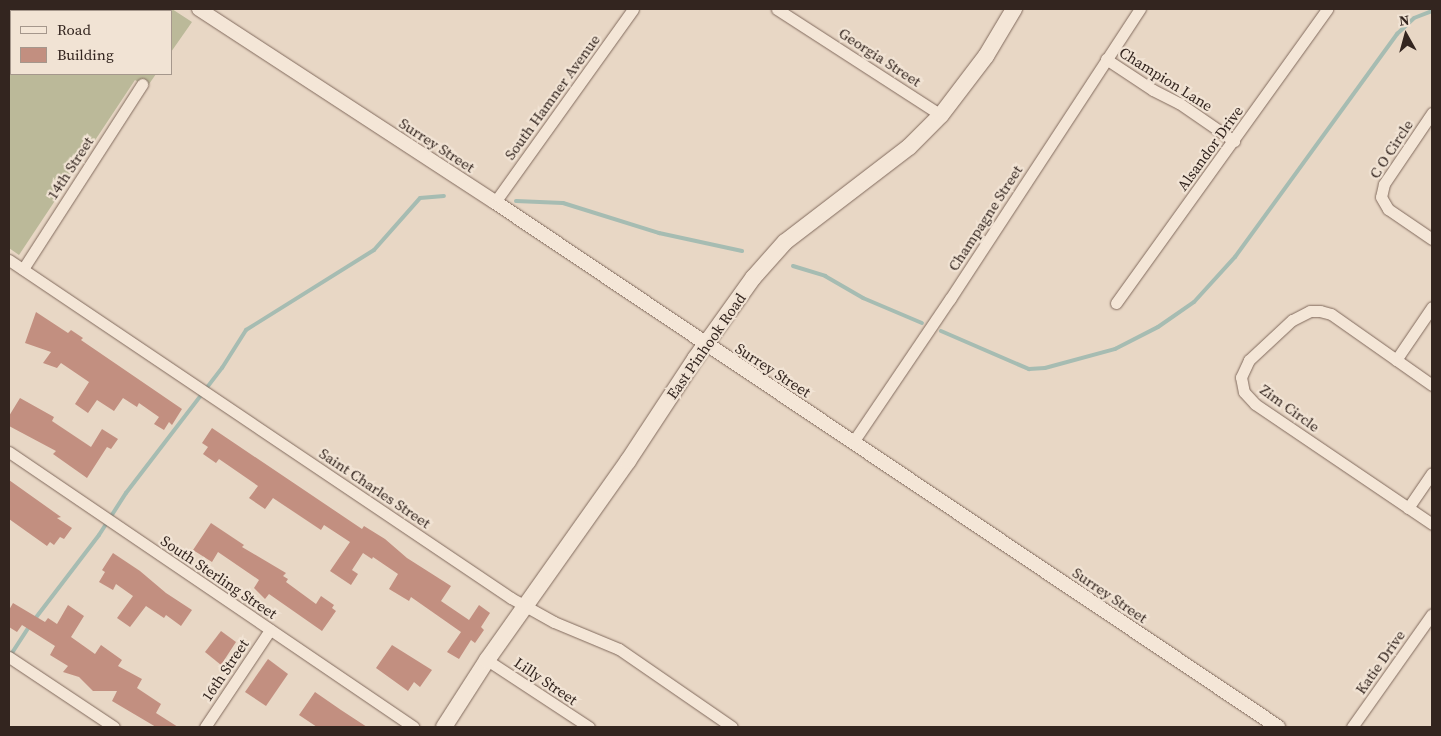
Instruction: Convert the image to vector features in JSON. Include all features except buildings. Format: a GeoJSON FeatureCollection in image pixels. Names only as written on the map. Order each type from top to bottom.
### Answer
{"type":"FeatureCollection","features":[{"type":"Feature","properties":{"kind":"main road","name":"East Pinhook Road"},"geometry":{"type":"LineString","coordinates":[[444,727],[487,660],[628,461],[705,345],[753,278],[785,242],[909,147],[940,115],[986,56],[1014,9]]}},
{"type":"Feature","properties":{"kind":"street","name":"Surrey Street"},"geometry":{"type":"LineString","coordinates":[[199,9],[495,202],[705,345],[1278,727]]}},
{"type":"Feature","properties":{"kind":"street","name":"South Hamner Avenue"},"geometry":{"type":"LineString","coordinates":[[495,202],[633,9]]}},
{"type":"Feature","properties":{"kind":"street","name":"Georgia Street"},"geometry":{"type":"LineString","coordinates":[[777,9],[940,115]]}},
{"type":"Feature","properties":{"kind":"street","name":"Champagne Street"},"geometry":{"type":"LineString","coordinates":[[852,442],[950,298],[1140,9]]}},
{"type":"Feature","properties":{"kind":"street","name":"Alsandor Drive"},"geometry":{"type":"LineString","coordinates":[[1116,303],[1327,9]]}},
{"type":"Feature","properties":{"kind":"street","name":"Champion Lane"},"geometry":{"type":"LineString","coordinates":[[1106,59],[1153,90],[1179,103],[1234,141]]}},
{"type":"Feature","properties":{"kind":"street","name":"14th Street"},"geometry":{"type":"LineString","coordinates":[[22,269],[142,84]]}},
{"type":"Feature","properties":{"kind":"street","name":"C O Circle"},"geometry":{"type":"LineString","coordinates":[[1432,113],[1381,190],[1381,197],[1388,209],[1432,239]]}},
{"type":"Feature","properties":{"kind":"street","name":"Saint Charles Street"},"geometry":{"type":"LineString","coordinates":[[9,260],[526,607],[554,622],[619,649],[732,727]]}},
{"type":"Feature","properties":{"kind":"street"},"geometry":{"type":"LineString","coordinates":[[1396,360],[1432,307]]}},
{"type":"Feature","properties":{"kind":"street","name":"Zim Circle"},"geometry":{"type":"LineString","coordinates":[[1432,384],[1331,314],[1310,311],[1292,320],[1249,360],[1241,377],[1244,392],[1255,404],[1432,524]]}},
{"type":"Feature","properties":{"kind":"street","name":"South Sterling Street"},"geometry":{"type":"LineString","coordinates":[[9,452],[413,727]]}},
{"type":"Feature","properties":{"kind":"street"},"geometry":{"type":"LineString","coordinates":[[1408,508],[1432,473]]}},
{"type":"Feature","properties":{"kind":"street","name":"Katie Drive"},"geometry":{"type":"LineString","coordinates":[[1352,727],[1432,614]]}},
{"type":"Feature","properties":{"kind":"street","name":"16th Street"},"geometry":{"type":"LineString","coordinates":[[205,727],[270,630]]}},
{"type":"Feature","properties":{"kind":"street"},"geometry":{"type":"LineString","coordinates":[[10,658],[114,727]]}},
{"type":"Feature","properties":{"kind":"street","name":"Lilly Street"},"geometry":{"type":"LineString","coordinates":[[487,660],[588,727]]}},
{"type":"Feature","properties":{"kind":"shaded area"},"geometry":{"type":"Polygon","coordinates":[[[9,9],[172,9],[192,22],[172,51],[172,10],[10,10],[10,75],[155,75],[147,87],[135,80],[19,255],[9,248],[9,9]]]}},
{"type":"Feature","properties":{"kind":"waterway"},"geometry":{"type":"LineString","coordinates":[[941,331],[1029,369],[1045,368],[1115,349],[1158,327],[1194,302],[1235,257],[1397,34],[1414,18],[1432,11]]}},
{"type":"Feature","properties":{"kind":"waterway"},"geometry":{"type":"LineString","coordinates":[[10,656],[31,624],[99,535],[126,493],[222,368],[246,330],[374,250],[420,198],[444,196]]}},
{"type":"Feature","properties":{"kind":"waterway"},"geometry":{"type":"LineString","coordinates":[[516,201],[563,203],[659,233],[742,251]]}},
{"type":"Feature","properties":{"kind":"waterway"},"geometry":{"type":"LineString","coordinates":[[793,266],[825,276],[863,298],[922,323]]}}]}
